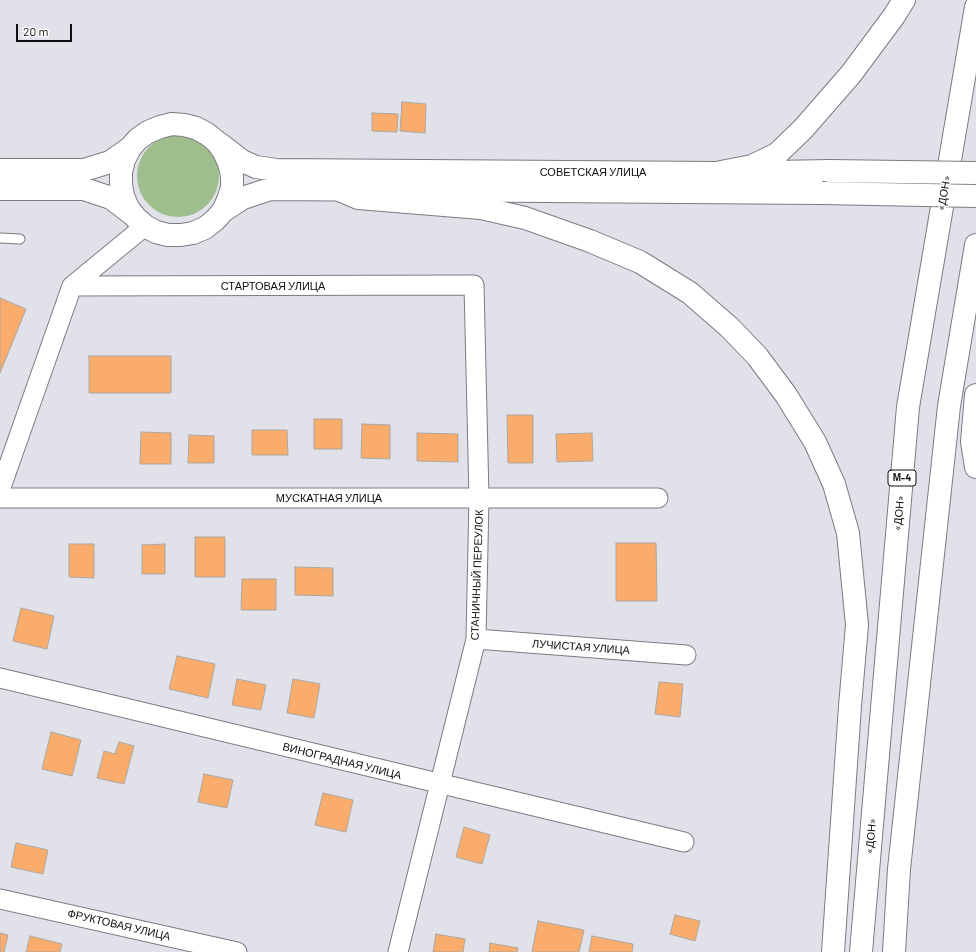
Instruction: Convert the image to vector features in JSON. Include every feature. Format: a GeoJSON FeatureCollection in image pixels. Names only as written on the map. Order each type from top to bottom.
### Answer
{"type":"FeatureCollection","features":[{"type":"Feature","properties":{"kind":"main road"},"geometry":{"type":"LineString","coordinates":[[716,173],[752,166],[777,154],[803,129],[851,74],[904,0]]}},
{"type":"Feature","properties":{"kind":"main road","name":"«ДОН»"},"geometry":{"type":"LineString","coordinates":[[861,952],[908,407],[976,7]]}},
{"type":"Feature","properties":{"kind":"main road"},"geometry":{"type":"LineString","coordinates":[[0,170],[84,170],[110,162],[130,148],[138,139],[148,132],[172,124],[196,128],[217,142],[224,152],[232,175],[232,188],[223,211],[205,228],[193,233],[181,235],[168,235],[156,232],[140,222],[111,198],[89,190],[0,190]]}},
{"type":"Feature","properties":{"kind":"main road","name":"СОВЕТСКАЯ УЛИЦА"},"geometry":{"type":"LineString","coordinates":[[217,142],[242,161],[256,167],[276,170],[716,173],[830,171],[976,173]]}},
{"type":"Feature","properties":{"kind":"main road"},"geometry":{"type":"LineString","coordinates":[[130,148],[124,160],[121,172],[121,184],[123,196],[128,208],[140,222]]}},
{"type":"Feature","properties":{"kind":"main road","name":"СОВЕТСКАЯ УЛИЦА"},"geometry":{"type":"LineString","coordinates":[[223,211],[243,198],[270,189],[822,193],[976,196]]}},
{"type":"Feature","properties":{"kind":"main road"},"geometry":{"type":"LineString","coordinates":[[337,189],[358,198],[481,208],[525,218],[590,241],[640,262],[690,293],[729,327],[757,356],[786,395],[815,442],[834,484],[848,533],[857,625],[833,952]]}},
{"type":"Feature","properties":{"kind":"main road"},"geometry":{"type":"LineString","coordinates":[[894,952],[899,869],[949,406],[976,245]]}},
{"type":"Feature","properties":{"kind":"main road"},"geometry":{"type":"LineString","coordinates":[[976,395],[972,442],[976,467]]}},
{"type":"Feature","properties":{"kind":"street"},"geometry":{"type":"LineString","coordinates":[[0,490],[72,286],[140,222]]}},
{"type":"Feature","properties":{"kind":"street","name":"СТАРТОВАЯ УЛИЦА"},"geometry":{"type":"LineString","coordinates":[[72,286],[474,286]]}},
{"type":"Feature","properties":{"kind":"street","name":"СТАНИЧНЫЙ ПЕРЕУЛОК"},"geometry":{"type":"LineString","coordinates":[[398,952],[476,639],[479,498],[474,286]]}},
{"type":"Feature","properties":{"kind":"street","name":"МУСКАТНАЯ УЛИЦА"},"geometry":{"type":"LineString","coordinates":[[0,498],[658,498]]}},
{"type":"Feature","properties":{"kind":"street","name":"ЛУЧИСТАЯ УЛИЦА"},"geometry":{"type":"LineString","coordinates":[[476,639],[686,655]]}},
{"type":"Feature","properties":{"kind":"street","name":"ВИНОГРАДНАЯ УЛИЦА"},"geometry":{"type":"LineString","coordinates":[[0,678],[684,842]]}},
{"type":"Feature","properties":{"kind":"street","name":"ФРУКТОВАЯ УЛИЦА"},"geometry":{"type":"LineString","coordinates":[[0,899],[237,952]]}},
{"type":"Feature","properties":{"kind":"lane"},"geometry":{"type":"LineString","coordinates":[[0,238],[20,239]]}},
{"type":"Feature","properties":{"kind":"green space"},"geometry":{"type":"Polygon","coordinates":[[[178,135],[194,138],[207,147],[216,160],[219,176],[216,192],[207,205],[194,214],[178,217],[162,214],[149,205],[140,192],[137,176],[140,160],[149,147],[162,138],[178,135]]]}},
{"type":"Feature","properties":{"kind":"building"},"geometry":{"type":"Polygon","coordinates":[[[402,102],[426,104],[425,133],[400,131],[402,102]]]}},
{"type":"Feature","properties":{"kind":"building"},"geometry":{"type":"Polygon","coordinates":[[[372,113],[398,114],[397,132],[372,131],[372,113]]]}},
{"type":"Feature","properties":{"kind":"building"},"geometry":{"type":"Polygon","coordinates":[[[0,298],[26,309],[0,373],[0,298]]]}},
{"type":"Feature","properties":{"kind":"building"},"geometry":{"type":"Polygon","coordinates":[[[89,356],[171,356],[171,393],[89,393],[89,356]]]}},
{"type":"Feature","properties":{"kind":"building"},"geometry":{"type":"Polygon","coordinates":[[[507,415],[533,415],[533,463],[508,463],[507,415]]]}},
{"type":"Feature","properties":{"kind":"building"},"geometry":{"type":"Polygon","coordinates":[[[314,419],[342,419],[342,449],[314,449],[314,419]]]}},
{"type":"Feature","properties":{"kind":"building"},"geometry":{"type":"Polygon","coordinates":[[[362,424],[390,425],[390,459],[361,458],[362,424]]]}},
{"type":"Feature","properties":{"kind":"building"},"geometry":{"type":"Polygon","coordinates":[[[252,430],[287,430],[288,455],[252,455],[252,430]]]}},
{"type":"Feature","properties":{"kind":"building"},"geometry":{"type":"Polygon","coordinates":[[[141,432],[171,433],[171,464],[140,464],[141,432]]]}},
{"type":"Feature","properties":{"kind":"building"},"geometry":{"type":"Polygon","coordinates":[[[417,433],[458,434],[458,462],[417,461],[417,433]]]}},
{"type":"Feature","properties":{"kind":"building"},"geometry":{"type":"Polygon","coordinates":[[[592,433],[593,461],[557,462],[556,434],[592,433]]]}},
{"type":"Feature","properties":{"kind":"building"},"geometry":{"type":"Polygon","coordinates":[[[189,435],[214,436],[214,463],[188,463],[189,435]]]}},
{"type":"Feature","properties":{"kind":"building"},"geometry":{"type":"Polygon","coordinates":[[[195,537],[225,537],[225,577],[195,577],[195,537]]]}},
{"type":"Feature","properties":{"kind":"building"},"geometry":{"type":"Polygon","coordinates":[[[616,543],[656,543],[657,601],[616,601],[616,543]]]}},
{"type":"Feature","properties":{"kind":"building"},"geometry":{"type":"Polygon","coordinates":[[[69,544],[94,544],[94,578],[69,577],[69,544]]]}},
{"type":"Feature","properties":{"kind":"building"},"geometry":{"type":"Polygon","coordinates":[[[165,544],[165,574],[142,574],[142,545],[165,544]]]}},
{"type":"Feature","properties":{"kind":"building"},"geometry":{"type":"Polygon","coordinates":[[[295,567],[333,568],[333,596],[295,595],[295,567]]]}},
{"type":"Feature","properties":{"kind":"building"},"geometry":{"type":"Polygon","coordinates":[[[242,579],[276,579],[276,610],[241,610],[242,579]]]}},
{"type":"Feature","properties":{"kind":"building"},"geometry":{"type":"Polygon","coordinates":[[[21,608],[54,616],[47,649],[13,641],[21,608]]]}},
{"type":"Feature","properties":{"kind":"building"},"geometry":{"type":"Polygon","coordinates":[[[177,656],[215,664],[208,698],[169,689],[177,656]]]}},
{"type":"Feature","properties":{"kind":"building"},"geometry":{"type":"Polygon","coordinates":[[[237,679],[266,685],[261,710],[232,705],[237,679]]]}},
{"type":"Feature","properties":{"kind":"building"},"geometry":{"type":"Polygon","coordinates":[[[293,679],[320,684],[314,718],[287,713],[293,679]]]}},
{"type":"Feature","properties":{"kind":"building"},"geometry":{"type":"Polygon","coordinates":[[[659,682],[683,684],[680,717],[655,714],[659,682]]]}},
{"type":"Feature","properties":{"kind":"building"},"geometry":{"type":"Polygon","coordinates":[[[51,732],[81,740],[72,776],[42,769],[51,732]]]}},
{"type":"Feature","properties":{"kind":"building"},"geometry":{"type":"Polygon","coordinates":[[[119,742],[134,746],[124,784],[97,778],[104,751],[115,754],[119,742]]]}},
{"type":"Feature","properties":{"kind":"building"},"geometry":{"type":"Polygon","coordinates":[[[204,774],[233,780],[227,808],[198,802],[204,774]]]}},
{"type":"Feature","properties":{"kind":"building"},"geometry":{"type":"Polygon","coordinates":[[[323,793],[353,800],[346,832],[315,825],[323,793]]]}},
{"type":"Feature","properties":{"kind":"building"},"geometry":{"type":"Polygon","coordinates":[[[464,827],[490,835],[482,864],[456,857],[464,827]]]}},
{"type":"Feature","properties":{"kind":"building"},"geometry":{"type":"Polygon","coordinates":[[[16,843],[48,850],[43,874],[11,867],[16,843]]]}},
{"type":"Feature","properties":{"kind":"building"},"geometry":{"type":"Polygon","coordinates":[[[675,915],[700,921],[695,941],[670,934],[675,915]]]}},
{"type":"Feature","properties":{"kind":"building"},"geometry":{"type":"Polygon","coordinates":[[[538,921],[584,930],[579,952],[532,952],[538,921]]]}},
{"type":"Feature","properties":{"kind":"building"},"geometry":{"type":"Polygon","coordinates":[[[0,933],[8,935],[4,952],[0,952],[0,933]]]}},
{"type":"Feature","properties":{"kind":"building"},"geometry":{"type":"Polygon","coordinates":[[[436,934],[465,939],[463,952],[433,952],[436,934]]]}},
{"type":"Feature","properties":{"kind":"building"},"geometry":{"type":"Polygon","coordinates":[[[30,936],[62,944],[60,952],[26,952],[30,936]]]}},
{"type":"Feature","properties":{"kind":"building"},"geometry":{"type":"Polygon","coordinates":[[[592,936],[633,944],[632,952],[589,952],[592,936]]]}},
{"type":"Feature","properties":{"kind":"building"},"geometry":{"type":"Polygon","coordinates":[[[490,943],[518,948],[517,952],[489,952],[490,943]]]}}]}
